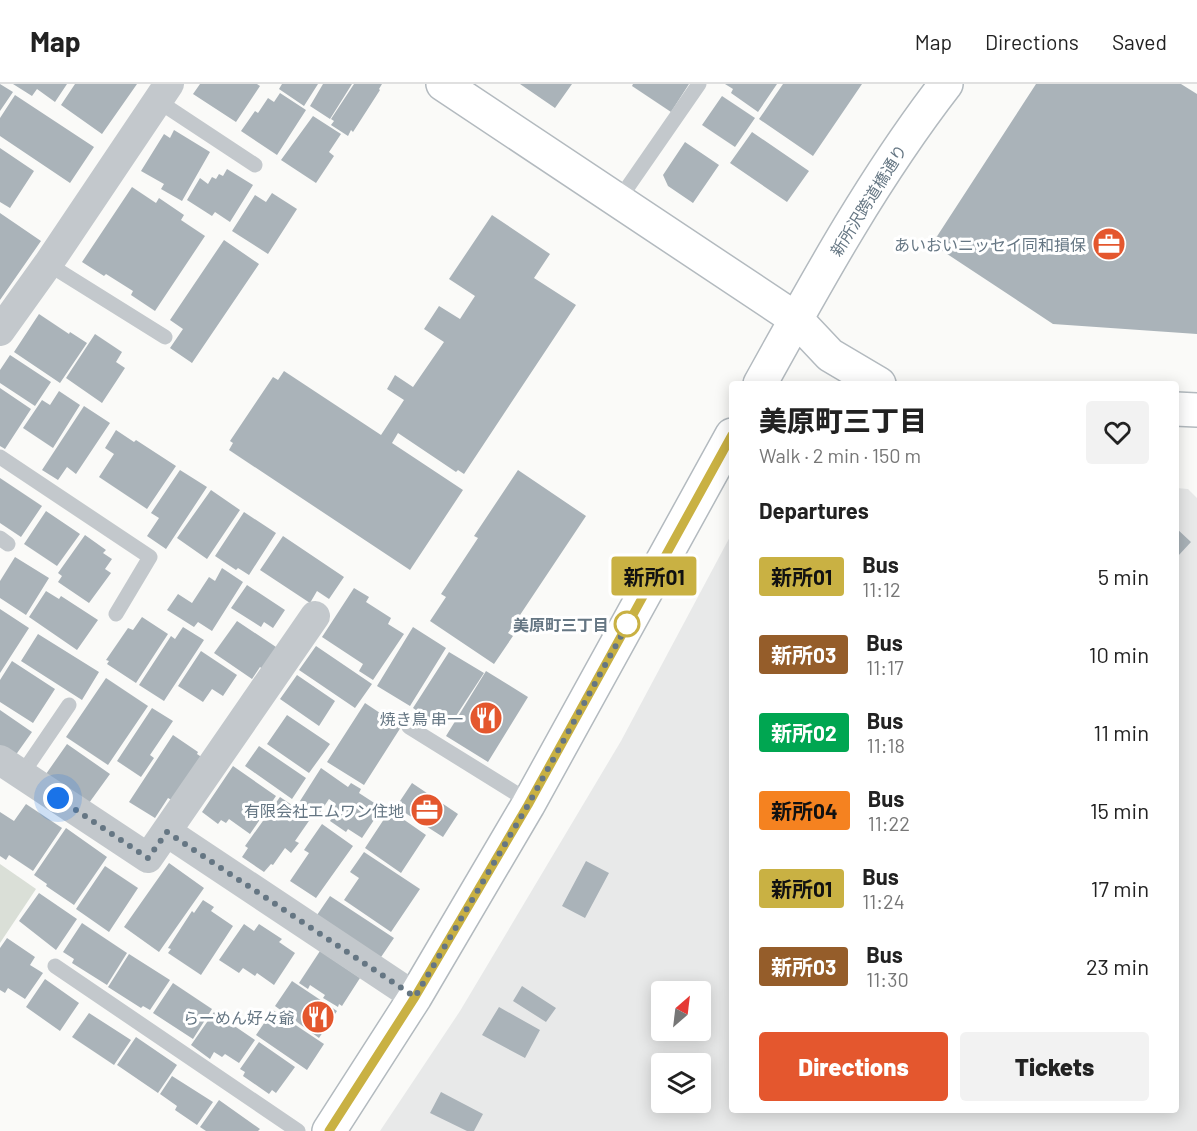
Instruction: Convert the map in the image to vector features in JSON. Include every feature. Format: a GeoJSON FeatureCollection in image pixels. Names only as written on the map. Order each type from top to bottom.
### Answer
{"type":"FeatureCollection","features":[{"type":"Feature","properties":{"kind":"street"},"geometry":{"type":"LineString","coordinates":[[443,84],[796,320],[830,355],[874,381]]}},
{"type":"Feature","properties":{"kind":"street","name":"新所沢跨道橋通り"},"geometry":{"type":"LineString","coordinates":[[762,381],[865,200],[918,120],[946,84]]}},
{"type":"Feature","properties":{"kind":"street"},"geometry":{"type":"LineString","coordinates":[[0,331],[48,264],[165,89]]}},
{"type":"Feature","properties":{"kind":"street"},"geometry":{"type":"LineString","coordinates":[[1179,409],[1197,410]]}},
{"type":"Feature","properties":{"kind":"street"},"geometry":{"type":"LineString","coordinates":[[329,1131],[415,997],[530,802],[729,440]]}},
{"type":"Feature","properties":{"kind":"street"},"geometry":{"type":"LineString","coordinates":[[11,767],[148,858],[315,616]]}},
{"type":"Feature","properties":{"kind":"street"},"geometry":{"type":"LineString","coordinates":[[167,832],[415,997]]}},
{"type":"Feature","properties":{"kind":"lane"},"geometry":{"type":"LineString","coordinates":[[618,201],[699,84]]}},
{"type":"Feature","properties":{"kind":"lane"},"geometry":{"type":"LineString","coordinates":[[165,89],[255,165]]}},
{"type":"Feature","properties":{"kind":"lane"},"geometry":{"type":"LineString","coordinates":[[48,264],[165,337]]}},
{"type":"Feature","properties":{"kind":"lane"},"geometry":{"type":"LineString","coordinates":[[0,457],[150,557],[116,614]]}},
{"type":"Feature","properties":{"kind":"lane"},"geometry":{"type":"LineString","coordinates":[[11,767],[69,705]]}},
{"type":"Feature","properties":{"kind":"lane"},"geometry":{"type":"LineString","coordinates":[[409,727],[530,802]]}},
{"type":"Feature","properties":{"kind":"lane"},"geometry":{"type":"LineString","coordinates":[[56,966],[298,1131]]}},
{"type":"Feature","properties":{"kind":"shaded area"},"geometry":{"type":"Polygon","coordinates":[[[1179,488],[1188,489],[1197,498],[1197,1131],[380,1131],[460,1011],[621,741],[729,539],[729,1113],[1179,1113],[1179,488]]]}},
{"type":"Feature","properties":{"kind":"shaded area"},"geometry":{"type":"Polygon","coordinates":[[[0,864],[36,889],[0,943],[0,864]]]}},
{"type":"Feature","properties":{"kind":"building"},"geometry":{"type":"Polygon","coordinates":[[[0,84],[13,92],[0,111],[0,84]]]}},
{"type":"Feature","properties":{"kind":"building"},"geometry":{"type":"Polygon","coordinates":[[[13,84],[67,84],[55,102],[37,89],[32,96],[13,84]]]}},
{"type":"Feature","properties":{"kind":"building"},"geometry":{"type":"Polygon","coordinates":[[[75,84],[137,84],[102,134],[61,105],[75,84]]]}},
{"type":"Feature","properties":{"kind":"building"},"geometry":{"type":"Polygon","coordinates":[[[200,84],[257,84],[260,86],[236,122],[193,94],[200,84]]]}},
{"type":"Feature","properties":{"kind":"building"},"geometry":{"type":"Polygon","coordinates":[[[282,84],[318,84],[304,106],[279,89],[282,84]]]}},
{"type":"Feature","properties":{"kind":"building"},"geometry":{"type":"Polygon","coordinates":[[[323,84],[352,84],[330,119],[310,106],[323,84]]]}},
{"type":"Feature","properties":{"kind":"building"},"geometry":{"type":"Polygon","coordinates":[[[354,84],[382,84],[353,132],[351,130],[348,136],[331,125],[334,121],[331,119],[354,84]]]}},
{"type":"Feature","properties":{"kind":"building"},"geometry":{"type":"Polygon","coordinates":[[[520,84],[572,84],[555,108],[520,84]]]}},
{"type":"Feature","properties":{"kind":"building"},"geometry":{"type":"Polygon","coordinates":[[[633,84],[689,84],[671,112],[632,86],[633,84]]]}},
{"type":"Feature","properties":{"kind":"building"},"geometry":{"type":"Polygon","coordinates":[[[725,84],[777,84],[758,112],[731,93],[733,89],[725,84]]]}},
{"type":"Feature","properties":{"kind":"building"},"geometry":{"type":"Polygon","coordinates":[[[783,84],[862,84],[813,156],[759,119],[783,84]]]}},
{"type":"Feature","properties":{"kind":"building"},"geometry":{"type":"Polygon","coordinates":[[[1036,84],[1181,84],[1197,94],[1197,334],[1053,324],[932,244],[1036,84]]]}},
{"type":"Feature","properties":{"kind":"building"},"geometry":{"type":"Polygon","coordinates":[[[280,93],[306,110],[277,155],[241,131],[255,111],[258,113],[268,98],[274,102],[280,93]]]}},
{"type":"Feature","properties":{"kind":"building"},"geometry":{"type":"Polygon","coordinates":[[[15,95],[94,147],[70,183],[0,136],[0,118],[15,95]]]}},
{"type":"Feature","properties":{"kind":"building"},"geometry":{"type":"Polygon","coordinates":[[[722,96],[755,118],[735,147],[702,125],[722,96]]]}},
{"type":"Feature","properties":{"kind":"building"},"geometry":{"type":"Polygon","coordinates":[[[313,116],[341,134],[329,152],[334,156],[316,183],[281,160],[313,116]]]}},
{"type":"Feature","properties":{"kind":"building"},"geometry":{"type":"Polygon","coordinates":[[[174,130],[210,152],[182,201],[161,189],[164,184],[141,171],[164,134],[170,138],[174,130]]]}},
{"type":"Feature","properties":{"kind":"building"},"geometry":{"type":"Polygon","coordinates":[[[752,132],[809,171],[787,202],[730,163],[752,132]]]}},
{"type":"Feature","properties":{"kind":"building"},"geometry":{"type":"Polygon","coordinates":[[[685,142],[719,165],[693,203],[668,186],[663,175],[685,142]]]}},
{"type":"Feature","properties":{"kind":"building"},"geometry":{"type":"Polygon","coordinates":[[[0,148],[34,171],[10,208],[0,202],[0,148]]]}},
{"type":"Feature","properties":{"kind":"building"},"geometry":{"type":"Polygon","coordinates":[[[227,169],[253,185],[230,222],[215,212],[212,216],[187,200],[200,178],[208,184],[212,177],[216,179],[219,174],[223,176],[227,169]]]}},
{"type":"Feature","properties":{"kind":"building"},"geometry":{"type":"Polygon","coordinates":[[[132,187],[156,203],[159,198],[184,215],[181,220],[205,236],[155,311],[131,295],[133,291],[82,262],[132,187]]]}},
{"type":"Feature","properties":{"kind":"building"},"geometry":{"type":"Polygon","coordinates":[[[272,193],[297,209],[268,254],[232,231],[255,195],[266,202],[272,193]]]}},
{"type":"Feature","properties":{"kind":"building"},"geometry":{"type":"Polygon","coordinates":[[[0,213],[41,241],[0,300],[0,213]]]}},
{"type":"Feature","properties":{"kind":"building"},"geometry":{"type":"Polygon","coordinates":[[[492,215],[550,254],[534,278],[576,305],[464,474],[458,470],[456,472],[398,433],[392,443],[463,490],[410,570],[229,450],[233,443],[230,441],[273,377],[278,380],[284,371],[381,435],[404,400],[387,389],[395,375],[413,387],[444,342],[424,329],[439,306],[460,319],[475,296],[449,279],[492,215]]]}},
{"type":"Feature","properties":{"kind":"building"},"geometry":{"type":"Polygon","coordinates":[[[224,240],[259,264],[192,363],[170,348],[183,329],[170,320],[224,240]]]}},
{"type":"Feature","properties":{"kind":"building"},"geometry":{"type":"Polygon","coordinates":[[[39,314],[87,343],[60,383],[14,352],[39,314]]]}},
{"type":"Feature","properties":{"kind":"building"},"geometry":{"type":"Polygon","coordinates":[[[95,334],[122,352],[116,362],[125,368],[102,403],[66,378],[95,334]]]}},
{"type":"Feature","properties":{"kind":"building"},"geometry":{"type":"Polygon","coordinates":[[[10,355],[51,382],[35,406],[0,383],[0,370],[10,355]]]}},
{"type":"Feature","properties":{"kind":"building"},"geometry":{"type":"Polygon","coordinates":[[[0,388],[31,409],[5,449],[0,446],[0,388]]]}},
{"type":"Feature","properties":{"kind":"building"},"geometry":{"type":"Polygon","coordinates":[[[59,391],[80,405],[53,448],[23,428],[42,400],[50,405],[59,391]]]}},
{"type":"Feature","properties":{"kind":"building"},"geometry":{"type":"Polygon","coordinates":[[[84,406],[110,423],[76,474],[67,467],[58,480],[42,470],[84,406]]]}},
{"type":"Feature","properties":{"kind":"building"},"geometry":{"type":"Polygon","coordinates":[[[116,430],[176,466],[147,509],[99,477],[114,454],[105,448],[116,430]]]}},
{"type":"Feature","properties":{"kind":"building"},"geometry":{"type":"Polygon","coordinates":[[[180,470],[207,487],[166,549],[147,536],[159,518],[151,513],[180,470]]]}},
{"type":"Feature","properties":{"kind":"building"},"geometry":{"type":"Polygon","coordinates":[[[518,470],[586,516],[508,633],[513,636],[494,664],[430,621],[446,597],[441,594],[478,538],[474,536],[518,470]]]}},
{"type":"Feature","properties":{"kind":"building"},"geometry":{"type":"Polygon","coordinates":[[[0,478],[42,506],[21,537],[0,523],[0,478]]]}},
{"type":"Feature","properties":{"kind":"building"},"geometry":{"type":"Polygon","coordinates":[[[211,490],[240,510],[207,559],[177,538],[211,490]]]}},
{"type":"Feature","properties":{"kind":"building"},"geometry":{"type":"Polygon","coordinates":[[[46,511],[80,534],[57,566],[24,544],[46,511]]]}},
{"type":"Feature","properties":{"kind":"building"},"geometry":{"type":"Polygon","coordinates":[[[244,512],[276,533],[249,575],[238,568],[236,570],[215,556],[244,512]]]}},
{"type":"Feature","properties":{"kind":"building"},"geometry":{"type":"Polygon","coordinates":[[[1179,531],[1191,542],[1179,555],[1179,531]]]}},
{"type":"Feature","properties":{"kind":"building"},"geometry":{"type":"Polygon","coordinates":[[[85,535],[106,550],[103,553],[112,559],[105,569],[111,573],[89,603],[58,582],[62,576],[58,573],[85,535]]]}},
{"type":"Feature","properties":{"kind":"building"},"geometry":{"type":"Polygon","coordinates":[[[283,536],[344,577],[329,599],[317,591],[310,603],[260,570],[283,536]]]}},
{"type":"Feature","properties":{"kind":"building"},"geometry":{"type":"Polygon","coordinates":[[[15,557],[49,578],[26,615],[0,598],[0,581],[15,557]]]}},
{"type":"Feature","properties":{"kind":"building"},"geometry":{"type":"Polygon","coordinates":[[[222,568],[243,582],[212,631],[198,622],[194,627],[167,610],[178,594],[192,603],[209,577],[215,581],[222,568]]]}},
{"type":"Feature","properties":{"kind":"building"},"geometry":{"type":"Polygon","coordinates":[[[247,585],[285,610],[273,628],[264,622],[261,627],[231,608],[247,585]]]}},
{"type":"Feature","properties":{"kind":"building"},"geometry":{"type":"Polygon","coordinates":[[[354,588],[369,597],[366,602],[391,618],[388,624],[404,634],[373,680],[359,671],[363,664],[322,637],[354,588]]]}},
{"type":"Feature","properties":{"kind":"building"},"geometry":{"type":"Polygon","coordinates":[[[46,591],[59,599],[61,596],[98,620],[77,650],[29,617],[46,591]]]}},
{"type":"Feature","properties":{"kind":"building"},"geometry":{"type":"Polygon","coordinates":[[[0,609],[29,628],[0,673],[0,609]]]}},
{"type":"Feature","properties":{"kind":"building"},"geometry":{"type":"Polygon","coordinates":[[[142,617],[168,634],[136,683],[107,664],[109,661],[106,660],[128,628],[133,630],[142,617]]]}},
{"type":"Feature","properties":{"kind":"building"},"geometry":{"type":"Polygon","coordinates":[[[237,621],[279,649],[265,671],[260,667],[252,679],[214,653],[237,621]]]}},
{"type":"Feature","properties":{"kind":"building"},"geometry":{"type":"Polygon","coordinates":[[[183,627],[204,640],[164,701],[139,685],[171,636],[175,639],[183,627]]]}},
{"type":"Feature","properties":{"kind":"building"},"geometry":{"type":"Polygon","coordinates":[[[413,627],[446,648],[410,706],[377,686],[413,627]]]}},
{"type":"Feature","properties":{"kind":"building"},"geometry":{"type":"Polygon","coordinates":[[[38,634],[99,672],[82,700],[21,661],[38,634]]]}},
{"type":"Feature","properties":{"kind":"building"},"geometry":{"type":"Polygon","coordinates":[[[316,646],[372,684],[355,708],[299,670],[316,646]]]}},
{"type":"Feature","properties":{"kind":"building"},"geometry":{"type":"Polygon","coordinates":[[[201,651],[237,675],[223,696],[212,689],[203,702],[178,686],[201,651]]]}},
{"type":"Feature","properties":{"kind":"building"},"geometry":{"type":"Polygon","coordinates":[[[449,652],[484,673],[454,719],[439,710],[432,721],[413,708],[449,652]]]}},
{"type":"Feature","properties":{"kind":"building"},"geometry":{"type":"Polygon","coordinates":[[[12,661],[55,689],[33,723],[0,702],[0,680],[12,661]]]}},
{"type":"Feature","properties":{"kind":"building"},"geometry":{"type":"Polygon","coordinates":[[[486,671],[528,697],[488,762],[446,736],[486,671]]]}},
{"type":"Feature","properties":{"kind":"building"},"geometry":{"type":"Polygon","coordinates":[[[297,675],[335,701],[319,726],[280,699],[297,675]]]}},
{"type":"Feature","properties":{"kind":"building"},"geometry":{"type":"Polygon","coordinates":[[[106,678],[148,706],[108,765],[66,737],[106,678]]]}},
{"type":"Feature","properties":{"kind":"building"},"geometry":{"type":"Polygon","coordinates":[[[365,703],[401,727],[364,785],[327,762],[365,703]]]}},
{"type":"Feature","properties":{"kind":"building"},"geometry":{"type":"Polygon","coordinates":[[[152,708],[173,721],[150,755],[154,758],[141,777],[117,761],[152,708]]]}},
{"type":"Feature","properties":{"kind":"building"},"geometry":{"type":"Polygon","coordinates":[[[0,710],[32,732],[15,756],[0,746],[0,710]]]}},
{"type":"Feature","properties":{"kind":"building"},"geometry":{"type":"Polygon","coordinates":[[[287,715],[330,744],[309,773],[267,744],[287,715]]]}},
{"type":"Feature","properties":{"kind":"building"},"geometry":{"type":"Polygon","coordinates":[[[173,735],[203,758],[175,802],[168,798],[155,818],[129,802],[173,735]]]}},
{"type":"Feature","properties":{"kind":"building"},"geometry":{"type":"Polygon","coordinates":[[[67,744],[110,774],[89,803],[46,774],[67,744]]]}},
{"type":"Feature","properties":{"kind":"building"},"geometry":{"type":"Polygon","coordinates":[[[259,746],[306,778],[292,799],[245,766],[259,746]]]}},
{"type":"Feature","properties":{"kind":"building"},"geometry":{"type":"Polygon","coordinates":[[[233,766],[276,796],[250,834],[229,819],[226,823],[221,820],[218,824],[202,812],[233,766]]]}},
{"type":"Feature","properties":{"kind":"building"},"geometry":{"type":"Polygon","coordinates":[[[321,768],[348,787],[351,783],[361,789],[359,793],[382,808],[362,838],[348,829],[346,832],[330,821],[337,810],[334,807],[336,804],[329,799],[319,814],[300,801],[321,768]]]}},
{"type":"Feature","properties":{"kind":"building","name":"有限会社エムワン住地"},"geometry":{"type":"Polygon","coordinates":[[[412,783],[458,814],[443,837],[396,807],[412,783]]]}},
{"type":"Feature","properties":{"kind":"building"},"geometry":{"type":"Polygon","coordinates":[[[280,797],[311,818],[295,841],[299,843],[291,853],[285,848],[273,865],[271,864],[264,872],[242,857],[248,848],[245,846],[280,797]]]}},
{"type":"Feature","properties":{"kind":"building"},"geometry":{"type":"Polygon","coordinates":[[[26,804],[62,828],[33,871],[9,855],[6,860],[0,856],[0,812],[14,821],[26,804]]]}},
{"type":"Feature","properties":{"kind":"building"},"geometry":{"type":"Polygon","coordinates":[[[390,810],[426,835],[401,873],[365,848],[390,810]]]}},
{"type":"Feature","properties":{"kind":"building"},"geometry":{"type":"Polygon","coordinates":[[[322,824],[353,846],[316,898],[290,881],[309,853],[304,850],[322,824]]]}},
{"type":"Feature","properties":{"kind":"building"},"geometry":{"type":"Polygon","coordinates":[[[66,828],[107,857],[74,905],[34,875],[66,828]]]}},
{"type":"Feature","properties":{"kind":"building"},"geometry":{"type":"Polygon","coordinates":[[[364,852],[420,889],[391,932],[344,900],[359,878],[350,872],[364,852]]]}},
{"type":"Feature","properties":{"kind":"building"},"geometry":{"type":"Polygon","coordinates":[[[586,861],[609,873],[585,918],[562,906],[586,861]]]}},
{"type":"Feature","properties":{"kind":"building"},"geometry":{"type":"Polygon","coordinates":[[[169,863],[204,888],[159,952],[124,927],[169,863]]]}},
{"type":"Feature","properties":{"kind":"building"},"geometry":{"type":"Polygon","coordinates":[[[105,866],[138,888],[109,932],[76,909],[105,866]]]}},
{"type":"Feature","properties":{"kind":"building"},"geometry":{"type":"Polygon","coordinates":[[[39,893],[77,919],[56,950],[19,921],[39,893]]]}},
{"type":"Feature","properties":{"kind":"building"},"geometry":{"type":"Polygon","coordinates":[[[330,896],[394,938],[379,960],[317,915],[330,896]]]}},
{"type":"Feature","properties":{"kind":"building"},"geometry":{"type":"Polygon","coordinates":[[[203,900],[214,907],[211,911],[233,926],[201,975],[168,953],[171,949],[168,948],[192,911],[194,913],[203,900]]]}},
{"type":"Feature","properties":{"kind":"building"},"geometry":{"type":"Polygon","coordinates":[[[82,923],[127,953],[107,985],[72,963],[74,959],[63,952],[82,923]]]}},
{"type":"Feature","properties":{"kind":"building"},"geometry":{"type":"Polygon","coordinates":[[[244,924],[254,931],[259,924],[282,939],[279,942],[295,953],[274,985],[257,973],[255,976],[243,968],[239,973],[219,960],[244,924]]]}},
{"type":"Feature","properties":{"kind":"building"},"geometry":{"type":"Polygon","coordinates":[[[7,938],[35,957],[30,965],[43,973],[25,999],[8,988],[5,993],[0,990],[0,948],[7,938]]]}},
{"type":"Feature","properties":{"kind":"building"},"geometry":{"type":"Polygon","coordinates":[[[320,951],[360,978],[342,1006],[339,1004],[338,1007],[323,998],[325,995],[310,985],[308,989],[299,983],[320,951]]]}},
{"type":"Feature","properties":{"kind":"building"},"geometry":{"type":"Polygon","coordinates":[[[129,954],[170,980],[150,1010],[143,1006],[141,1008],[108,987],[129,954]]]}},
{"type":"Feature","properties":{"kind":"building"},"geometry":{"type":"Polygon","coordinates":[[[45,979],[79,1003],[60,1031],[26,1007],[45,979]]]}},
{"type":"Feature","properties":{"kind":"building"},"geometry":{"type":"Polygon","coordinates":[[[292,981],[337,1011],[319,1038],[275,1006],[292,981]]]}},
{"type":"Feature","properties":{"kind":"building"},"geometry":{"type":"Polygon","coordinates":[[[173,983],[212,1009],[193,1039],[153,1013],[173,983]]]}},
{"type":"Feature","properties":{"kind":"building"},"geometry":{"type":"Polygon","coordinates":[[[522,986],[556,1008],[546,1022],[513,1001],[522,986]]]}},
{"type":"Feature","properties":{"kind":"building"},"geometry":{"type":"Polygon","coordinates":[[[499,1007],[540,1030],[525,1058],[482,1035],[499,1007]]]}},
{"type":"Feature","properties":{"kind":"building"},"geometry":{"type":"Polygon","coordinates":[[[273,1010],[324,1044],[307,1070],[256,1035],[273,1010]]]}},
{"type":"Feature","properties":{"kind":"building"},"geometry":{"type":"Polygon","coordinates":[[[214,1012],[255,1040],[239,1063],[225,1054],[222,1057],[214,1052],[210,1059],[191,1045],[214,1012]]]}},
{"type":"Feature","properties":{"kind":"building"},"geometry":{"type":"Polygon","coordinates":[[[89,1013],[131,1040],[114,1065],[72,1037],[89,1013]]]}},
{"type":"Feature","properties":{"kind":"building"},"geometry":{"type":"Polygon","coordinates":[[[136,1037],[177,1065],[158,1093],[117,1065],[136,1037]]]}},
{"type":"Feature","properties":{"kind":"building"},"geometry":{"type":"Polygon","coordinates":[[[259,1042],[295,1067],[276,1093],[272,1090],[269,1094],[243,1076],[245,1072],[240,1069],[259,1042]]]}},
{"type":"Feature","properties":{"kind":"building"},"geometry":{"type":"Polygon","coordinates":[[[172,1076],[213,1102],[197,1125],[175,1110],[177,1106],[160,1094],[172,1076]]]}},
{"type":"Feature","properties":{"kind":"building"},"geometry":{"type":"Polygon","coordinates":[[[441,1092],[483,1114],[474,1131],[467,1131],[430,1113],[441,1092]]]}},
{"type":"Feature","properties":{"kind":"building"},"geometry":{"type":"Polygon","coordinates":[[[219,1100],[260,1129],[258,1131],[206,1131],[200,1127],[219,1100]]]}},
{"type":"Feature","properties":{"kind":"bus line","name":"新所01"},"geometry":{"type":"LineString","coordinates":[[329,1131],[415,997],[528,805],[729,440]]}},
{"type":"Feature","properties":{"kind":"place","name":"あいおいニッセイ同和損保"},"geometry":{"type":"Point","coordinates":[1109,244]}},
{"type":"Feature","properties":{"kind":"place","name":"美原町三丁目"},"geometry":{"type":"Point","coordinates":[627,624]}},
{"type":"Feature","properties":{"kind":"place","name":"焼き鳥 串一"},"geometry":{"type":"Point","coordinates":[486,718]}},
{"type":"Feature","properties":{"kind":"place","name":"有限会社エムワン住地"},"geometry":{"type":"Point","coordinates":[427,810]}},
{"type":"Feature","properties":{"kind":"place","name":"らーめん好々爺"},"geometry":{"type":"Point","coordinates":[318,1017]}},
{"type":"Feature","properties":{"kind":"route"},"geometry":{"type":"LineString","coordinates":[[58,798],[148,858],[167,832],[415,997],[528,805],[631,618],[627,624]]}}]}
